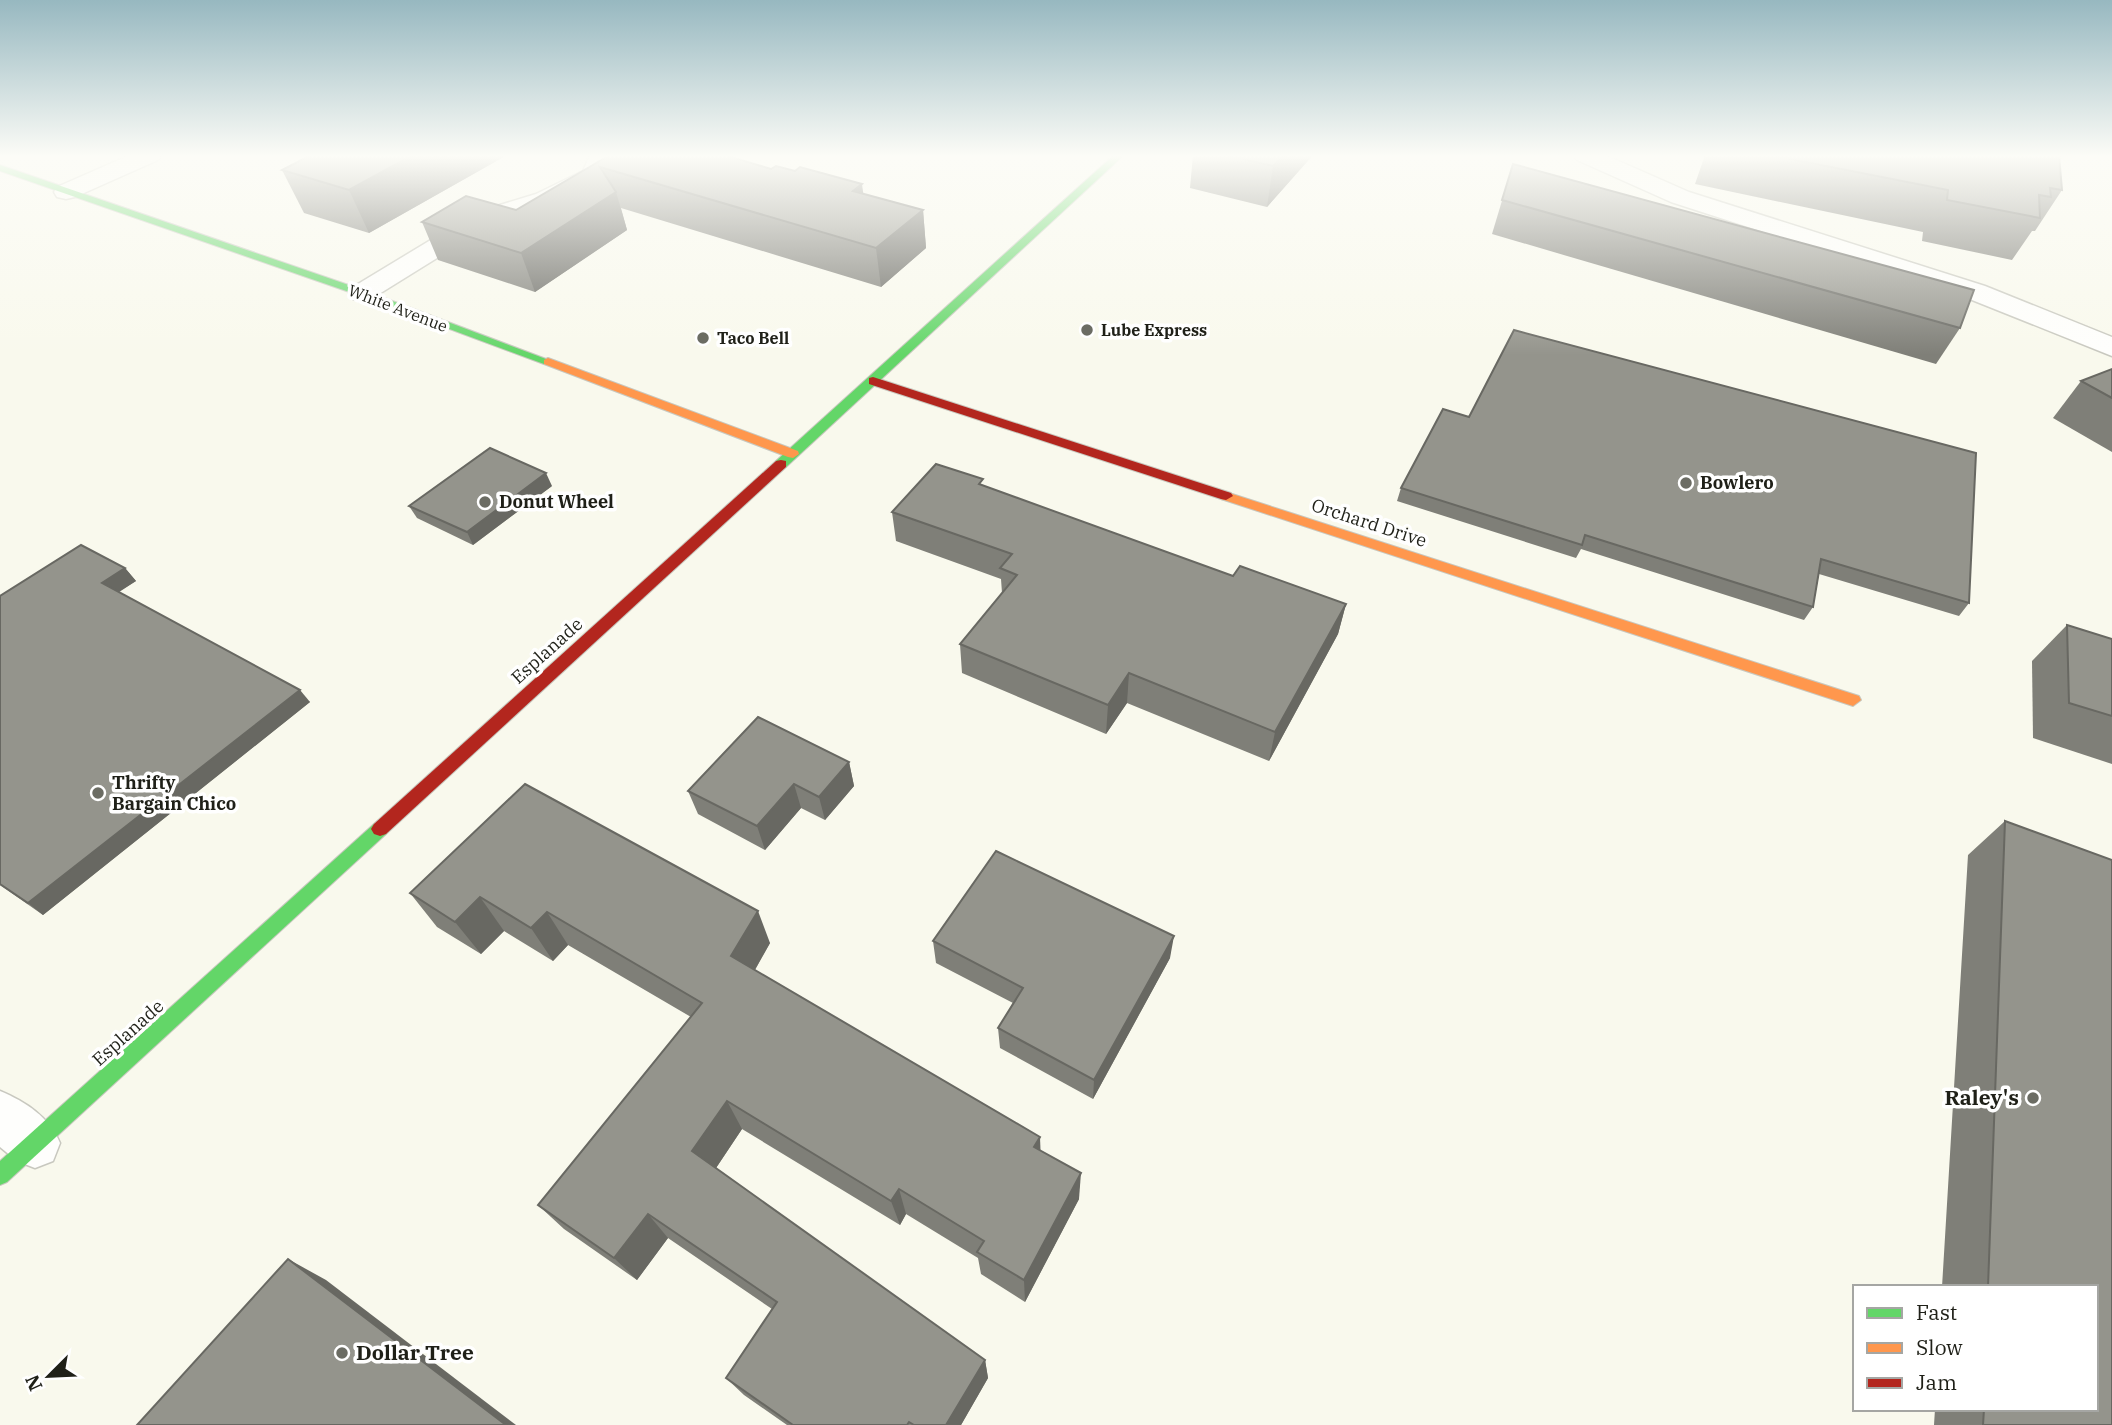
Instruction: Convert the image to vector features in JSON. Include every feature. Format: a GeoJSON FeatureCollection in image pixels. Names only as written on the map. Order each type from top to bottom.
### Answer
{"type":"FeatureCollection","features":[{"type":"Feature","properties":{"kind":"street","name":"White Avenue"},"geometry":{"type":"LineString","coordinates":[[152,222],[362,293],[793,454]]}},
{"type":"Feature","properties":{"kind":"street"},"geometry":{"type":"LineString","coordinates":[[362,293],[479,222]]}},
{"type":"Feature","properties":{"kind":"street","name":"Esplanade"},"geometry":{"type":"LineString","coordinates":[[12,1145],[793,454],[1047,222]]}},
{"type":"Feature","properties":{"kind":"street"},"geometry":{"type":"LineString","coordinates":[[1757,222],[1942,280],[2112,346]]}},
{"type":"Feature","properties":{"kind":"street","name":"Orchard Drive"},"geometry":{"type":"LineString","coordinates":[[873,381],[1853,700]]}},
{"type":"Feature","properties":{"kind":"building"},"geometry":{"type":"Polygon","coordinates":[[[423,222],[570,222],[521,253],[423,222]]]}},
{"type":"Feature","properties":{"kind":"building"},"geometry":{"type":"Polygon","coordinates":[[[786,222],[909,222],[876,248],[786,222]]]}},
{"type":"Feature","properties":{"kind":"building"},"geometry":{"type":"Polygon","coordinates":[[[1579,222],[1723,222],[1974,290],[1960,328],[1579,222]]]}},
{"type":"Feature","properties":{"kind":"building","name":"Bowlero"},"geometry":{"type":"Polygon","coordinates":[[[1514,330],[1976,453],[1969,603],[1821,559],[1813,607],[1585,535],[1582,545],[1401,488],[1443,409],[1469,417],[1514,330]]]}},
{"type":"Feature","properties":{"kind":"building"},"geometry":{"type":"Polygon","coordinates":[[[2112,369],[2112,398],[2081,381],[2112,369]]]}},
{"type":"Feature","properties":{"kind":"building","name":"Donut Wheel"},"geometry":{"type":"Polygon","coordinates":[[[490,448],[546,473],[467,532],[409,506],[490,448]]]}},
{"type":"Feature","properties":{"kind":"building"},"geometry":{"type":"Polygon","coordinates":[[[936,464],[983,479],[979,484],[1233,576],[1240,566],[1346,604],[1275,732],[1129,673],[1108,705],[960,644],[1017,575],[1000,568],[1012,554],[892,512],[936,464]]]}},
{"type":"Feature","properties":{"kind":"building","name":"Thrifty Bargain Chico"},"geometry":{"type":"Polygon","coordinates":[[[81,545],[125,568],[102,583],[300,690],[28,903],[0,884],[0,596],[81,545]]]}},
{"type":"Feature","properties":{"kind":"building"},"geometry":{"type":"Polygon","coordinates":[[[2067,625],[2112,639],[2112,716],[2069,703],[2067,625]]]}},
{"type":"Feature","properties":{"kind":"building"},"geometry":{"type":"Polygon","coordinates":[[[758,717],[849,762],[819,797],[794,784],[757,826],[688,791],[758,717]]]}},
{"type":"Feature","properties":{"kind":"building"},"geometry":{"type":"Polygon","coordinates":[[[525,784],[758,911],[731,956],[1040,1137],[1034,1147],[1081,1173],[1024,1280],[977,1252],[984,1241],[899,1189],[891,1201],[727,1101],[692,1151],[985,1360],[946,1425],[914,1425],[909,1422],[907,1425],[793,1425],[726,1378],[777,1302],[648,1214],[614,1258],[538,1205],[702,1003],[547,912],[531,928],[480,897],[455,922],[410,893],[525,784]]]}},
{"type":"Feature","properties":{"kind":"building","name":"Raley's"},"geometry":{"type":"Polygon","coordinates":[[[2005,821],[2112,860],[2112,1425],[1983,1425],[1984,1411],[2098,1411],[2098,1285],[1988,1285],[2005,821]]]}},
{"type":"Feature","properties":{"kind":"building"},"geometry":{"type":"Polygon","coordinates":[[[996,851],[1174,936],[1094,1080],[998,1028],[1023,988],[933,941],[996,851]]]}},
{"type":"Feature","properties":{"kind":"building","name":"Dollar Tree"},"geometry":{"type":"Polygon","coordinates":[[[288,1259],[506,1425],[137,1425],[288,1259]]]}},
{"type":"Feature","properties":{"kind":"traffic: fast"},"geometry":{"type":"LineString","coordinates":[[155,222],[362,293],[548,362]]}},
{"type":"Feature","properties":{"kind":"traffic: fast"},"geometry":{"type":"LineString","coordinates":[[781,464],[1047,222]]}},
{"type":"Feature","properties":{"kind":"traffic: fast"},"geometry":{"type":"LineString","coordinates":[[0,1175],[380,829]]}},
{"type":"Feature","properties":{"kind":"traffic: slow"},"geometry":{"type":"LineString","coordinates":[[548,362],[793,454]]}},
{"type":"Feature","properties":{"kind":"traffic: slow"},"geometry":{"type":"LineString","coordinates":[[1226,496],[1853,700]]}},
{"type":"Feature","properties":{"kind":"traffic: jam"},"geometry":{"type":"LineString","coordinates":[[873,381],[1226,496]]}},
{"type":"Feature","properties":{"kind":"traffic: jam"},"geometry":{"type":"LineString","coordinates":[[380,829],[781,464]]}},
{"type":"Feature","properties":{"kind":"place","name":"Lube Express"},"geometry":{"type":"Point","coordinates":[1087,330]}},
{"type":"Feature","properties":{"kind":"place","name":"Taco Bell"},"geometry":{"type":"Point","coordinates":[703,338]}},
{"type":"Feature","properties":{"kind":"place","name":"Bowlero"},"geometry":{"type":"Point","coordinates":[1686,483]}},
{"type":"Feature","properties":{"kind":"place","name":"Donut Wheel"},"geometry":{"type":"Point","coordinates":[485,502]}},
{"type":"Feature","properties":{"kind":"place","name":"Thrifty Bargain Chico"},"geometry":{"type":"Point","coordinates":[98,793]}},
{"type":"Feature","properties":{"kind":"place","name":"Raley's"},"geometry":{"type":"Point","coordinates":[2033,1098]}},
{"type":"Feature","properties":{"kind":"place","name":"Dollar Tree"},"geometry":{"type":"Point","coordinates":[342,1353]}}]}
